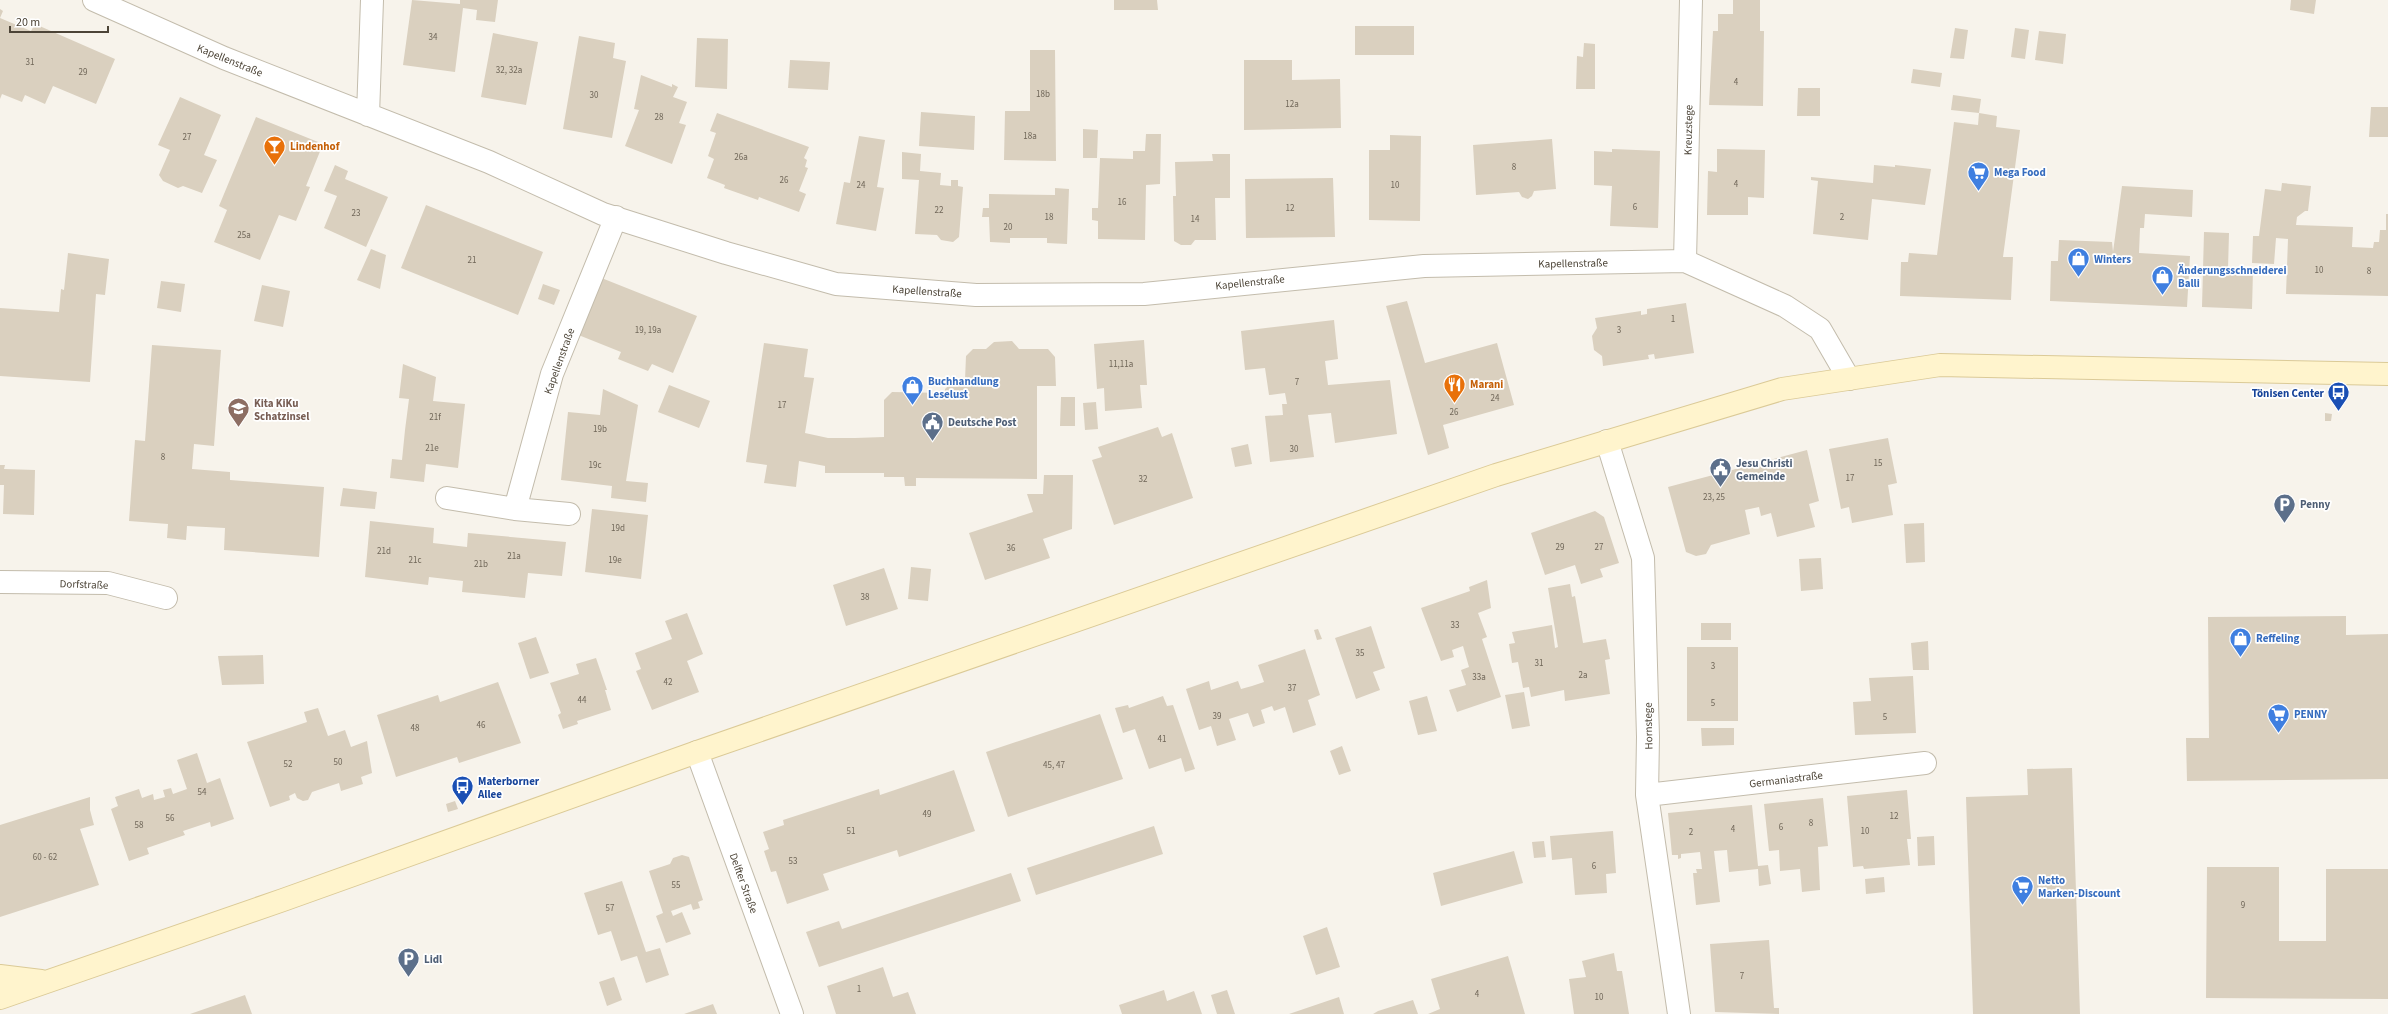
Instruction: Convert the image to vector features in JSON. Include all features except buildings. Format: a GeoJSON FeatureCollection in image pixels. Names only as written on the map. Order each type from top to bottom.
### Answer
{"type":"FeatureCollection","features":[{"type":"Feature","properties":{"kind":"main road"},"geometry":{"type":"LineString","coordinates":[[0,998],[697,752],[1496,475],[1782,389],[1940,365],[2388,374]]}},
{"type":"Feature","properties":{"kind":"main road"},"geometry":{"type":"LineString","coordinates":[[0,976],[48,982]]}},
{"type":"Feature","properties":{"kind":"street","name":"Kapellenstraße"},"geometry":{"type":"LineString","coordinates":[[94,0],[224,58],[489,162],[616,218],[726,253],[836,284],[976,295],[1144,294],[1424,266],[1685,261],[1785,306],[1820,329],[1849,379]]}},
{"type":"Feature","properties":{"kind":"street"},"geometry":{"type":"LineString","coordinates":[[368,115],[372,0]]}},
{"type":"Feature","properties":{"kind":"street","name":"Kreuzstege"},"geometry":{"type":"LineString","coordinates":[[1685,261],[1691,0]]}},
{"type":"Feature","properties":{"kind":"street","name":"Kapellenstraße"},"geometry":{"type":"LineString","coordinates":[[515,510],[552,374],[616,218]]}},
{"type":"Feature","properties":{"kind":"street","name":"Hornstege"},"geometry":{"type":"LineString","coordinates":[[1607,441],[1643,558],[1648,737],[1647,795],[1679,1014]]}},
{"type":"Feature","properties":{"kind":"street"},"geometry":{"type":"LineString","coordinates":[[447,498],[515,510],[569,514]]}},
{"type":"Feature","properties":{"kind":"street","name":"Dorfstraße"},"geometry":{"type":"LineString","coordinates":[[0,582],[108,583],[166,598]]}},
{"type":"Feature","properties":{"kind":"street","name":"Delfter Straße"},"geometry":{"type":"LineString","coordinates":[[697,752],[792,1014]]}},
{"type":"Feature","properties":{"kind":"street","name":"Germaniastraße"},"geometry":{"type":"LineString","coordinates":[[1647,795],[1925,763]]}},
{"type":"Feature","properties":{"kind":"place","name":"Lindenhof"},"geometry":{"type":"Point","coordinates":[275,166]}},
{"type":"Feature","properties":{"kind":"place","name":"Mega Food"},"geometry":{"type":"Point","coordinates":[1978,192]}},
{"type":"Feature","properties":{"kind":"place","name":"Winters"},"geometry":{"type":"Point","coordinates":[2078,278]}},
{"type":"Feature","properties":{"kind":"place","name":"Änderungsschneiderei Balli"},"geometry":{"type":"Point","coordinates":[2162,296]}},
{"type":"Feature","properties":{"kind":"place","name":"Marani"},"geometry":{"type":"Point","coordinates":[1455,404]}},
{"type":"Feature","properties":{"kind":"place","name":"Buchhandlung Leselust"},"geometry":{"type":"Point","coordinates":[912,406]}},
{"type":"Feature","properties":{"kind":"place","name":"Tönisen Center"},"geometry":{"type":"Point","coordinates":[2339,412]}},
{"type":"Feature","properties":{"kind":"place","name":"Kita KiKu Schatzinsel"},"geometry":{"type":"Point","coordinates":[238,428]}},
{"type":"Feature","properties":{"kind":"place","name":"Deutsche Post"},"geometry":{"type":"Point","coordinates":[932,442]}},
{"type":"Feature","properties":{"kind":"place","name":"Jesu Christi Gemeinde"},"geometry":{"type":"Point","coordinates":[1720,488]}},
{"type":"Feature","properties":{"kind":"place","name":"Penny"},"geometry":{"type":"Point","coordinates":[2284,524]}},
{"type":"Feature","properties":{"kind":"place","name":"Reffeling"},"geometry":{"type":"Point","coordinates":[2240,658]}},
{"type":"Feature","properties":{"kind":"place","name":"PENNY"},"geometry":{"type":"Point","coordinates":[2278,734]}},
{"type":"Feature","properties":{"kind":"place","name":"Materborner Allee"},"geometry":{"type":"Point","coordinates":[462,806]}},
{"type":"Feature","properties":{"kind":"place","name":"Netto Marken-Discount"},"geometry":{"type":"Point","coordinates":[2023,906]}},
{"type":"Feature","properties":{"kind":"place","name":"Lidl"},"geometry":{"type":"Point","coordinates":[409,978]}}]}
